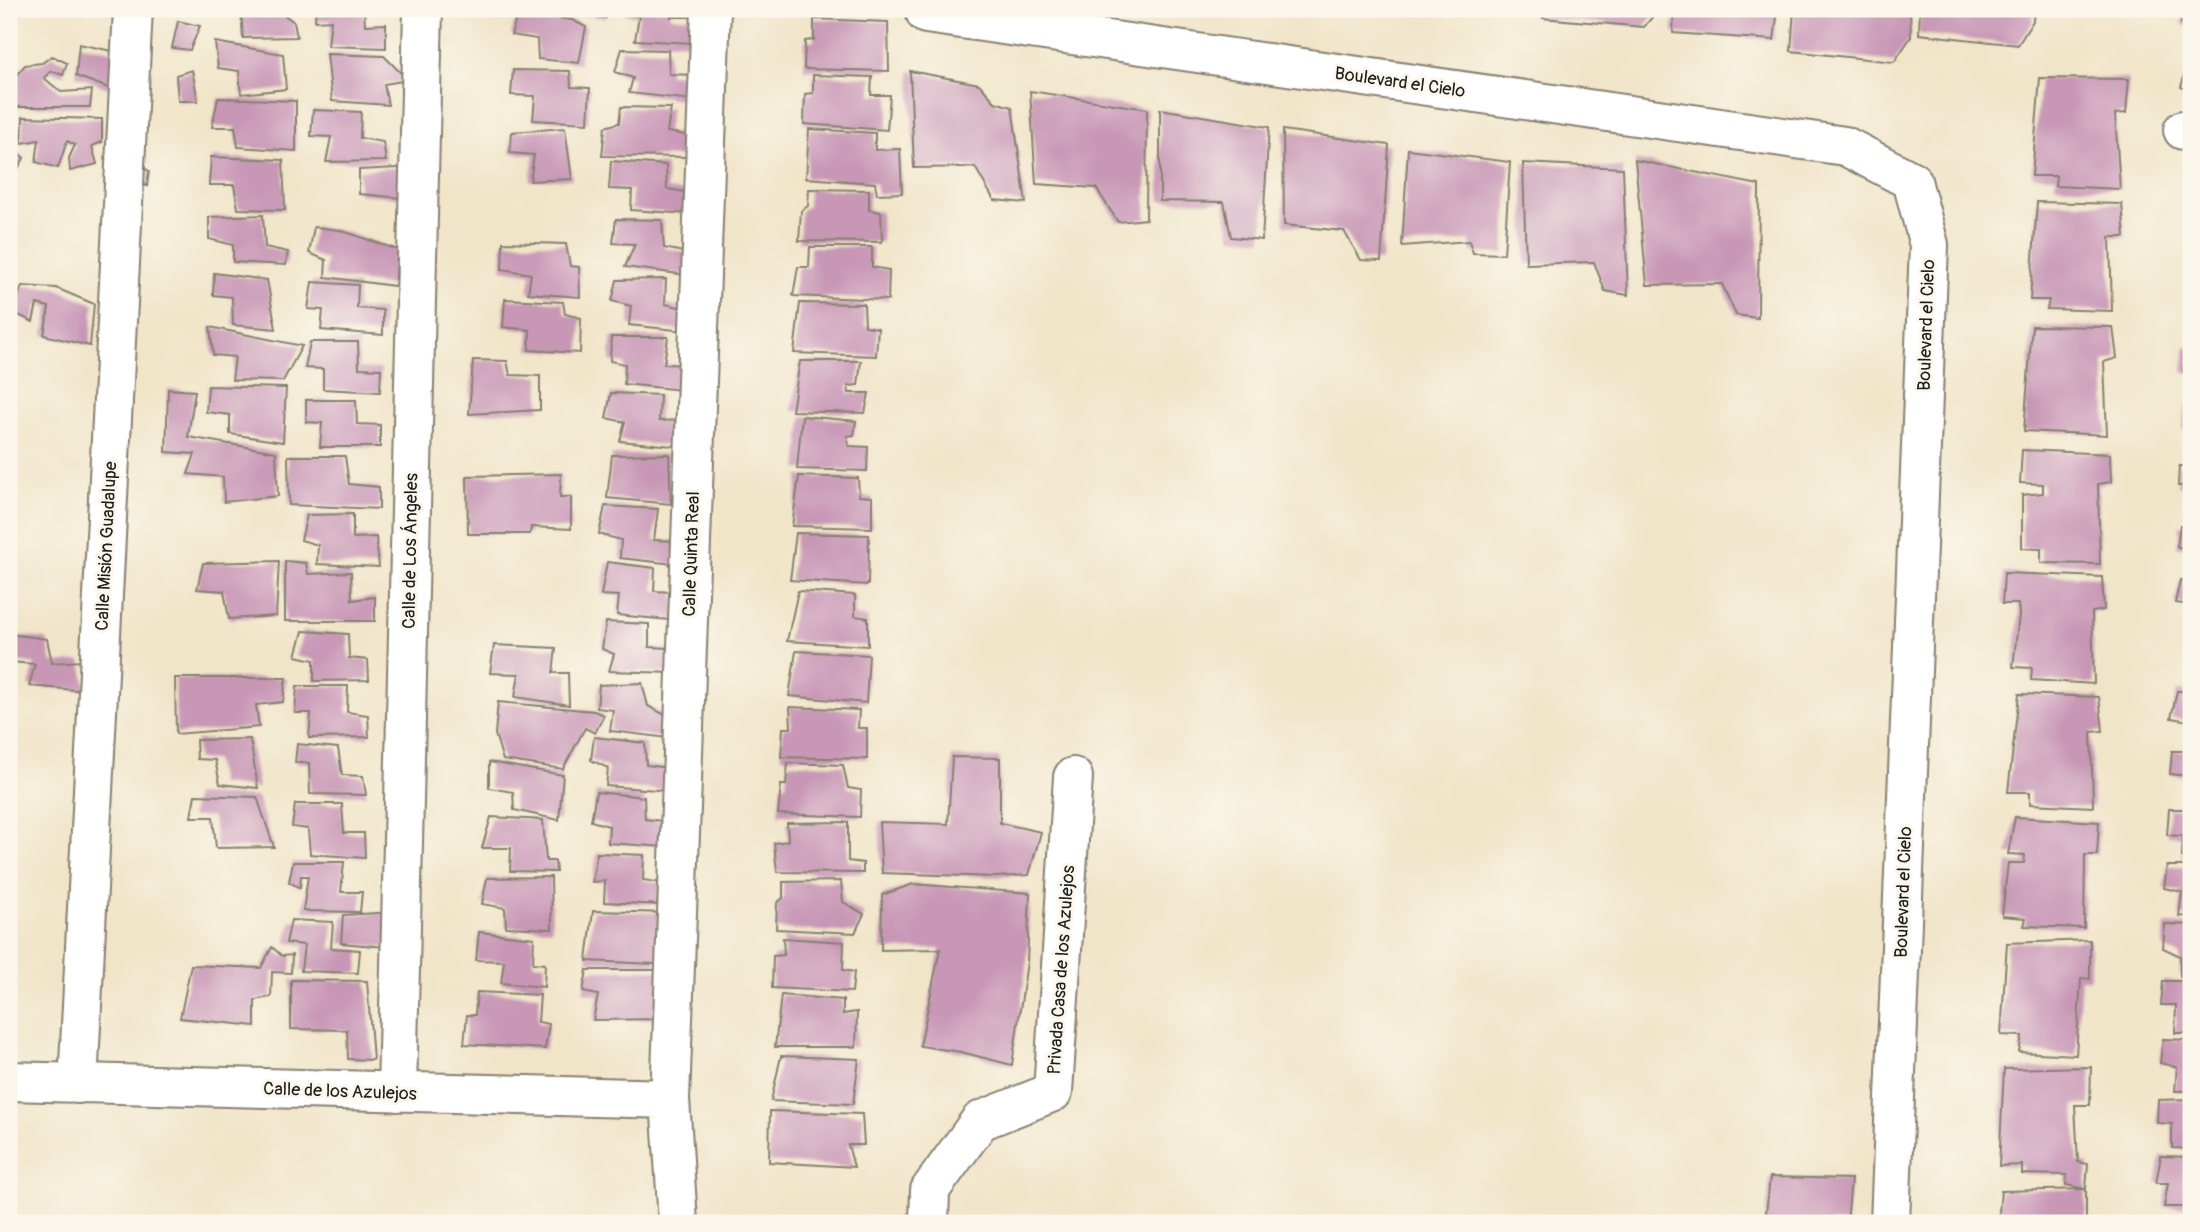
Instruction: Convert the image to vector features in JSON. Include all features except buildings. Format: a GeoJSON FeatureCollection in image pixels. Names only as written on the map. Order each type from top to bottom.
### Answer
{"type":"FeatureCollection","features":[{"type":"Feature","properties":{"kind":"street","name":"Calle Misión Guadalupe"},"geometry":{"type":"LineString","coordinates":[[78,1084],[133,9]]}},
{"type":"Feature","properties":{"kind":"street","name":"Calle de Los Ángeles"},"geometry":{"type":"LineString","coordinates":[[397,1092],[423,9]]}},
{"type":"Feature","properties":{"kind":"street","name":"Calle Quinta Real"},"geometry":{"type":"LineString","coordinates":[[678,1222],[670,1099],[711,9]]}},
{"type":"Feature","properties":{"kind":"street","name":"Boulevard el Cielo"},"geometry":{"type":"LineString","coordinates":[[926,14],[1845,146],[1912,181],[1929,245],[1890,1223]]}},
{"type":"Feature","properties":{"kind":"street","name":"Privada Casa de los Azulejos"},"geometry":{"type":"LineString","coordinates":[[929,1223],[930,1190],[980,1121],[1053,1092],[1073,777]]}},
{"type":"Feature","properties":{"kind":"street","name":"Calle de los Azulejos"},"geometry":{"type":"LineString","coordinates":[[9,1081],[670,1099]]}}]}
